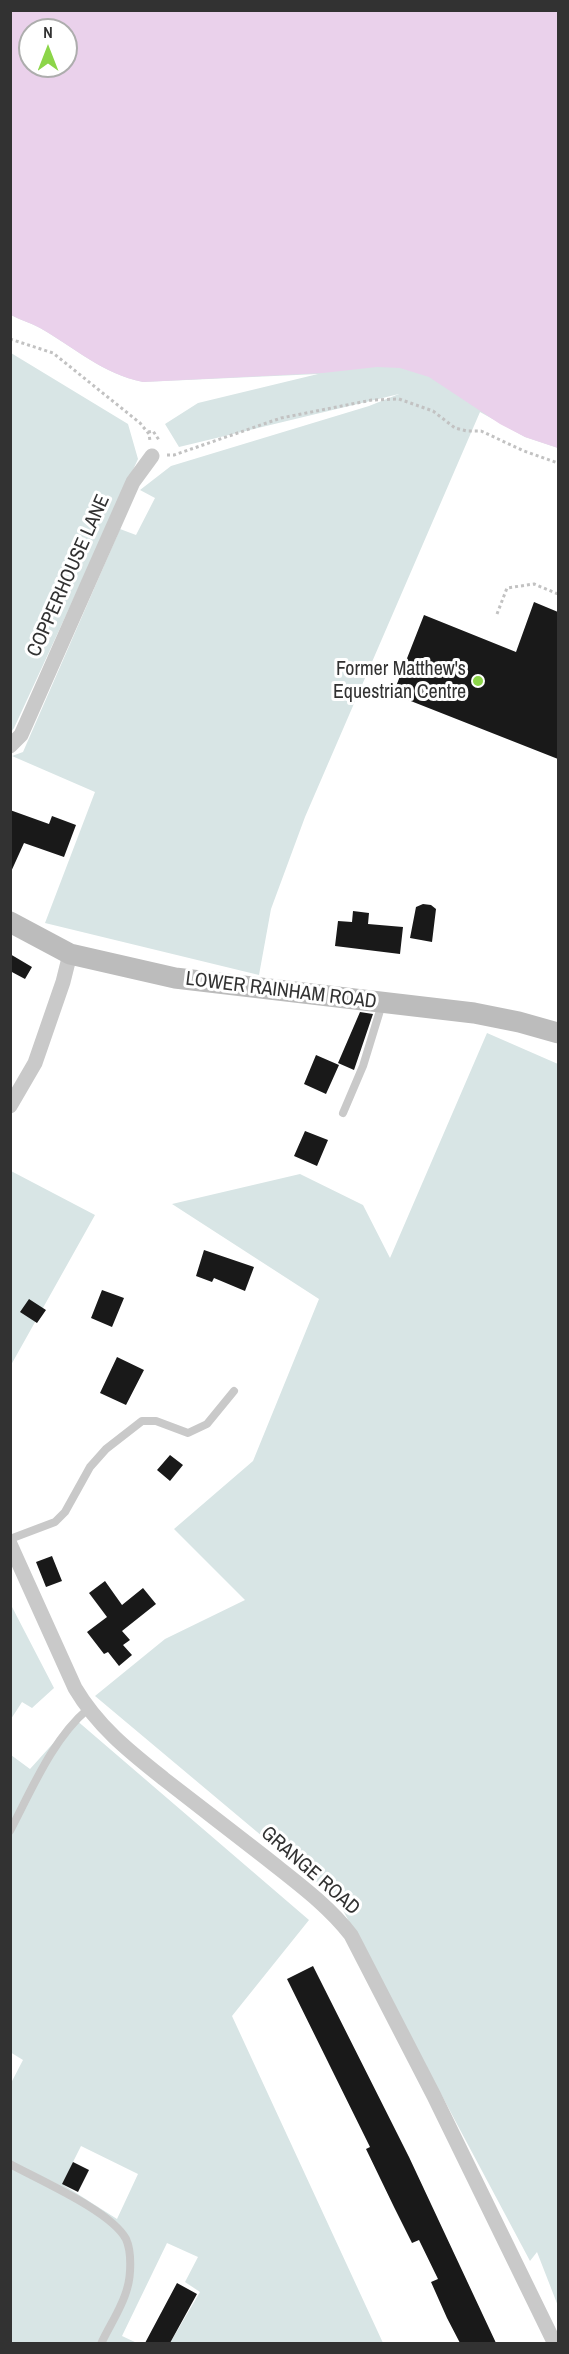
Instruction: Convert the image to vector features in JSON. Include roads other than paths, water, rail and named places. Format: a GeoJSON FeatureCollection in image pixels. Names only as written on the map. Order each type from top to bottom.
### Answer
{"type":"FeatureCollection","features":[{"type":"Feature","properties":{"kind":"main road","name":"LOWER RAINHAM ROAD"},"geometry":{"type":"LineString","coordinates":[[10,922],[70,954],[176,978],[493,1016],[558,1033]]}},
{"type":"Feature","properties":{"kind":"street","name":"COPPERHOUSE LANE"},"geometry":{"type":"LineString","coordinates":[[10,746],[21,735],[133,482],[152,456]]}},
{"type":"Feature","properties":{"kind":"street"},"geometry":{"type":"LineString","coordinates":[[10,1106],[35,1063],[63,982],[70,954]]}},
{"type":"Feature","properties":{"kind":"street","name":"GRANGE ROAD"},"geometry":{"type":"LineString","coordinates":[[10,1544],[68,1674],[88,1709],[104,1728],[130,1753],[298,1884],[337,1918],[351,1935],[434,2096],[555,2343]]}},
{"type":"Feature","properties":{"kind":"lane"},"geometry":{"type":"LineString","coordinates":[[343,1113],[363,1066],[382,1002]]}},
{"type":"Feature","properties":{"kind":"lane"},"geometry":{"type":"LineString","coordinates":[[10,1539],[55,1522],[64,1512],[90,1467],[106,1449],[142,1421],[156,1421],[188,1433],[207,1424],[234,1391]]}},
{"type":"Feature","properties":{"kind":"lane"},"geometry":{"type":"LineString","coordinates":[[10,1831],[59,1741],[75,1719],[88,1709]]}},
{"type":"Feature","properties":{"kind":"lane"},"geometry":{"type":"LineString","coordinates":[[10,2164],[77,2199],[110,2222],[126,2240],[130,2264],[127,2290],[101,2343]]}},
{"type":"Feature","properties":{"kind":"place","name":"Former Matthew's Equestrian Centre"},"geometry":{"type":"Point","coordinates":[478,681]}}]}
